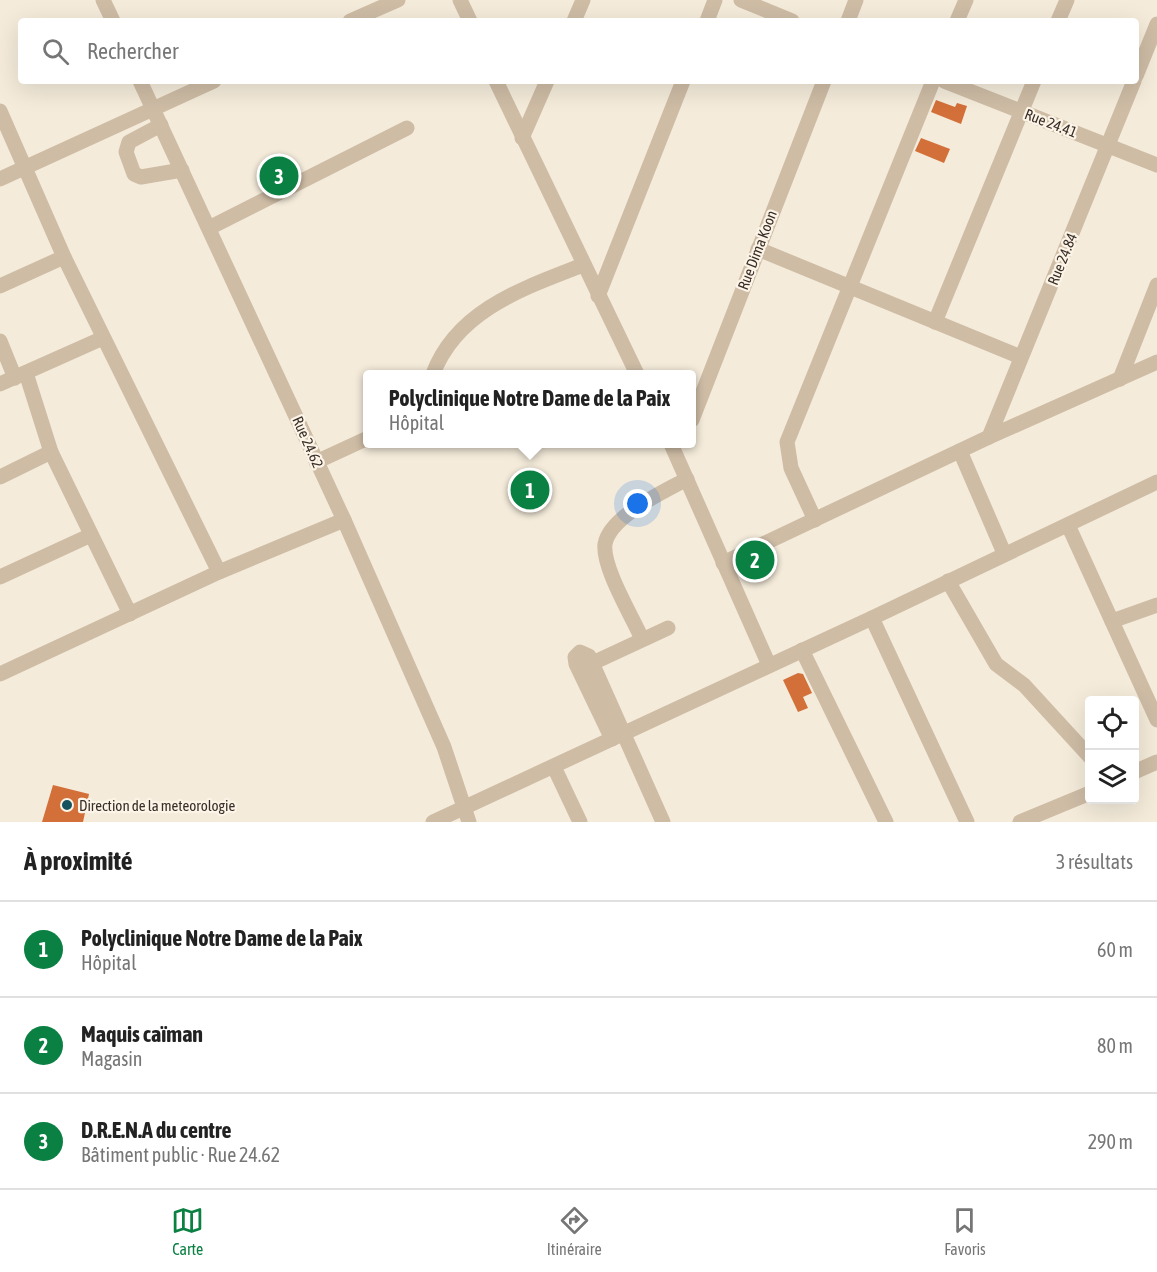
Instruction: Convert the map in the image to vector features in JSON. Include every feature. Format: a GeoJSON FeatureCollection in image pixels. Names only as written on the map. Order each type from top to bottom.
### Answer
{"type":"FeatureCollection","features":[{"type":"Feature","properties":{"kind":"street"},"geometry":{"type":"LineString","coordinates":[[103,0],[112,18]]}},
{"type":"Feature","properties":{"kind":"street"},"geometry":{"type":"LineString","coordinates":[[357,18],[398,0]]}},
{"type":"Feature","properties":{"kind":"street"},"geometry":{"type":"LineString","coordinates":[[460,0],[469,18]]}},
{"type":"Feature","properties":{"kind":"street"},"geometry":{"type":"LineString","coordinates":[[575,18],[583,0]]}},
{"type":"Feature","properties":{"kind":"street"},"geometry":{"type":"LineString","coordinates":[[708,18],[715,0]]}},
{"type":"Feature","properties":{"kind":"street"},"geometry":{"type":"LineString","coordinates":[[741,0],[785,18]]}},
{"type":"Feature","properties":{"kind":"street"},"geometry":{"type":"LineString","coordinates":[[849,18],[856,0]]}},
{"type":"Feature","properties":{"kind":"street"},"geometry":{"type":"LineString","coordinates":[[958,18],[966,0]]}},
{"type":"Feature","properties":{"kind":"street"},"geometry":{"type":"LineString","coordinates":[[1059,18],[1067,0]]}},
{"type":"Feature","properties":{"kind":"street"},"geometry":{"type":"LineString","coordinates":[[1139,69],[1157,24]]}},
{"type":"Feature","properties":{"kind":"street","name":"Rue 24.62"},"geometry":{"type":"LineString","coordinates":[[141,84],[344,520],[444,747],[469,822]]}},
{"type":"Feature","properties":{"kind":"street"},"geometry":{"type":"LineString","coordinates":[[0,179],[207,84]]}},
{"type":"Feature","properties":{"kind":"street"},"geometry":{"type":"LineString","coordinates":[[497,84],[635,370]]}},
{"type":"Feature","properties":{"kind":"street"},"geometry":{"type":"LineString","coordinates":[[522,138],[546,84]]}},
{"type":"Feature","properties":{"kind":"street"},"geometry":{"type":"LineString","coordinates":[[598,296],[682,84]]}},
{"type":"Feature","properties":{"kind":"street","name":"Rue Dima Koon"},"geometry":{"type":"LineString","coordinates":[[696,410],[823,84]]}},
{"type":"Feature","properties":{"kind":"street"},"geometry":{"type":"LineString","coordinates":[[815,520],[791,468],[787,442],[932,84]]}},
{"type":"Feature","properties":{"kind":"street","name":"Rue 24.41"},"geometry":{"type":"LineString","coordinates":[[952,84],[1157,165]]}},
{"type":"Feature","properties":{"kind":"street"},"geometry":{"type":"LineString","coordinates":[[935,322],[1033,84]]}},
{"type":"Feature","properties":{"kind":"street","name":"Rue 24.84"},"geometry":{"type":"LineString","coordinates":[[989,437],[1133,84]]}},
{"type":"Feature","properties":{"kind":"street"},"geometry":{"type":"LineString","coordinates":[[0,111],[64,256],[219,572]]}},
{"type":"Feature","properties":{"kind":"street"},"geometry":{"type":"LineString","coordinates":[[160,125],[129,142],[126,152],[135,174],[141,177],[182,170]]}},
{"type":"Feature","properties":{"kind":"street"},"geometry":{"type":"LineString","coordinates":[[209,228],[407,128]]}},
{"type":"Feature","properties":{"kind":"street"},"geometry":{"type":"LineString","coordinates":[[758,249],[848,288],[1021,357]]}},
{"type":"Feature","properties":{"kind":"street"},"geometry":{"type":"LineString","coordinates":[[0,286],[64,256]]}},
{"type":"Feature","properties":{"kind":"street"},"geometry":{"type":"LineString","coordinates":[[436,370],[445,351],[470,322],[493,303],[520,289],[583,265]]}},
{"type":"Feature","properties":{"kind":"street"},"geometry":{"type":"LineString","coordinates":[[1120,379],[1157,285]]}},
{"type":"Feature","properties":{"kind":"street"},"geometry":{"type":"LineString","coordinates":[[0,384],[103,338]]}},
{"type":"Feature","properties":{"kind":"street"},"geometry":{"type":"LineString","coordinates":[[0,341],[21,376],[51,452],[130,614]]}},
{"type":"Feature","properties":{"kind":"street"},"geometry":{"type":"LineString","coordinates":[[723,563],[989,437],[1157,362]]}},
{"type":"Feature","properties":{"kind":"street"},"geometry":{"type":"LineString","coordinates":[[316,462],[363,440]]}},
{"type":"Feature","properties":{"kind":"street"},"geometry":{"type":"LineString","coordinates":[[677,448],[687,479],[769,665]]}},
{"type":"Feature","properties":{"kind":"street"},"geometry":{"type":"LineString","coordinates":[[960,451],[1004,553]]}},
{"type":"Feature","properties":{"kind":"street"},"geometry":{"type":"LineString","coordinates":[[0,477],[51,452]]}},
{"type":"Feature","properties":{"kind":"street"},"geometry":{"type":"LineString","coordinates":[[642,639],[607,561],[605,543],[613,528],[629,514],[687,479]]}},
{"type":"Feature","properties":{"kind":"street"},"geometry":{"type":"LineString","coordinates":[[433,822],[872,618],[1004,553],[1157,482]]}},
{"type":"Feature","properties":{"kind":"street"},"geometry":{"type":"LineString","coordinates":[[0,674],[219,572],[344,520]]}},
{"type":"Feature","properties":{"kind":"street"},"geometry":{"type":"LineString","coordinates":[[1068,525],[1157,720]]}},
{"type":"Feature","properties":{"kind":"street"},"geometry":{"type":"LineString","coordinates":[[0,576],[91,535]]}},
{"type":"Feature","properties":{"kind":"street"},"geometry":{"type":"LineString","coordinates":[[948,581],[996,664],[1024,685],[1085,753]]}},
{"type":"Feature","properties":{"kind":"street"},"geometry":{"type":"LineString","coordinates":[[1112,621],[1157,605]]}},
{"type":"Feature","properties":{"kind":"street"},"geometry":{"type":"LineString","coordinates":[[872,618],[967,822]]}},
{"type":"Feature","properties":{"kind":"street"},"geometry":{"type":"LineString","coordinates":[[663,822],[617,737],[585,666],[668,628]]}},
{"type":"Feature","properties":{"kind":"street"},"geometry":{"type":"LineString","coordinates":[[802,650],[886,822]]}},
{"type":"Feature","properties":{"kind":"street"},"geometry":{"type":"LineString","coordinates":[[1139,770],[1157,762]]}},
{"type":"Feature","properties":{"kind":"street"},"geometry":{"type":"LineString","coordinates":[[554,767],[580,822]]}},
{"type":"Feature","properties":{"kind":"street"},"geometry":{"type":"LineString","coordinates":[[1020,822],[1085,795]]}},
{"type":"Feature","properties":{"kind":"building"},"geometry":{"type":"Polygon","coordinates":[[[936,100],[955,107],[957,103],[967,106],[961,124],[931,112],[936,100]]]}},
{"type":"Feature","properties":{"kind":"building"},"geometry":{"type":"Polygon","coordinates":[[[921,138],[950,149],[944,163],[915,151],[921,138]]]}},
{"type":"Feature","properties":{"kind":"building"},"geometry":{"type":"Polygon","coordinates":[[[798,673],[803,674],[812,693],[803,697],[808,708],[798,712],[783,680],[798,673]]]}},
{"type":"Feature","properties":{"kind":"building","name":"Direction de la meteorologie"},"geometry":{"type":"Polygon","coordinates":[[[53,785],[89,794],[83,822],[42,822],[53,785]]]}},
{"type":"Feature","properties":{"kind":"place","name":"D.R.E.N.A du centre"},"geometry":{"type":"Point","coordinates":[279,176]}},
{"type":"Feature","properties":{"kind":"place","name":"Polyclinique Notre Dame de la Paix"},"geometry":{"type":"Point","coordinates":[530,490]}},
{"type":"Feature","properties":{"kind":"place","name":"Maquis caïman"},"geometry":{"type":"Point","coordinates":[755,560]}},
{"type":"Feature","properties":{"kind":"place","name":"Direction de la meteorologie"},"geometry":{"type":"Point","coordinates":[67,805]}}]}
